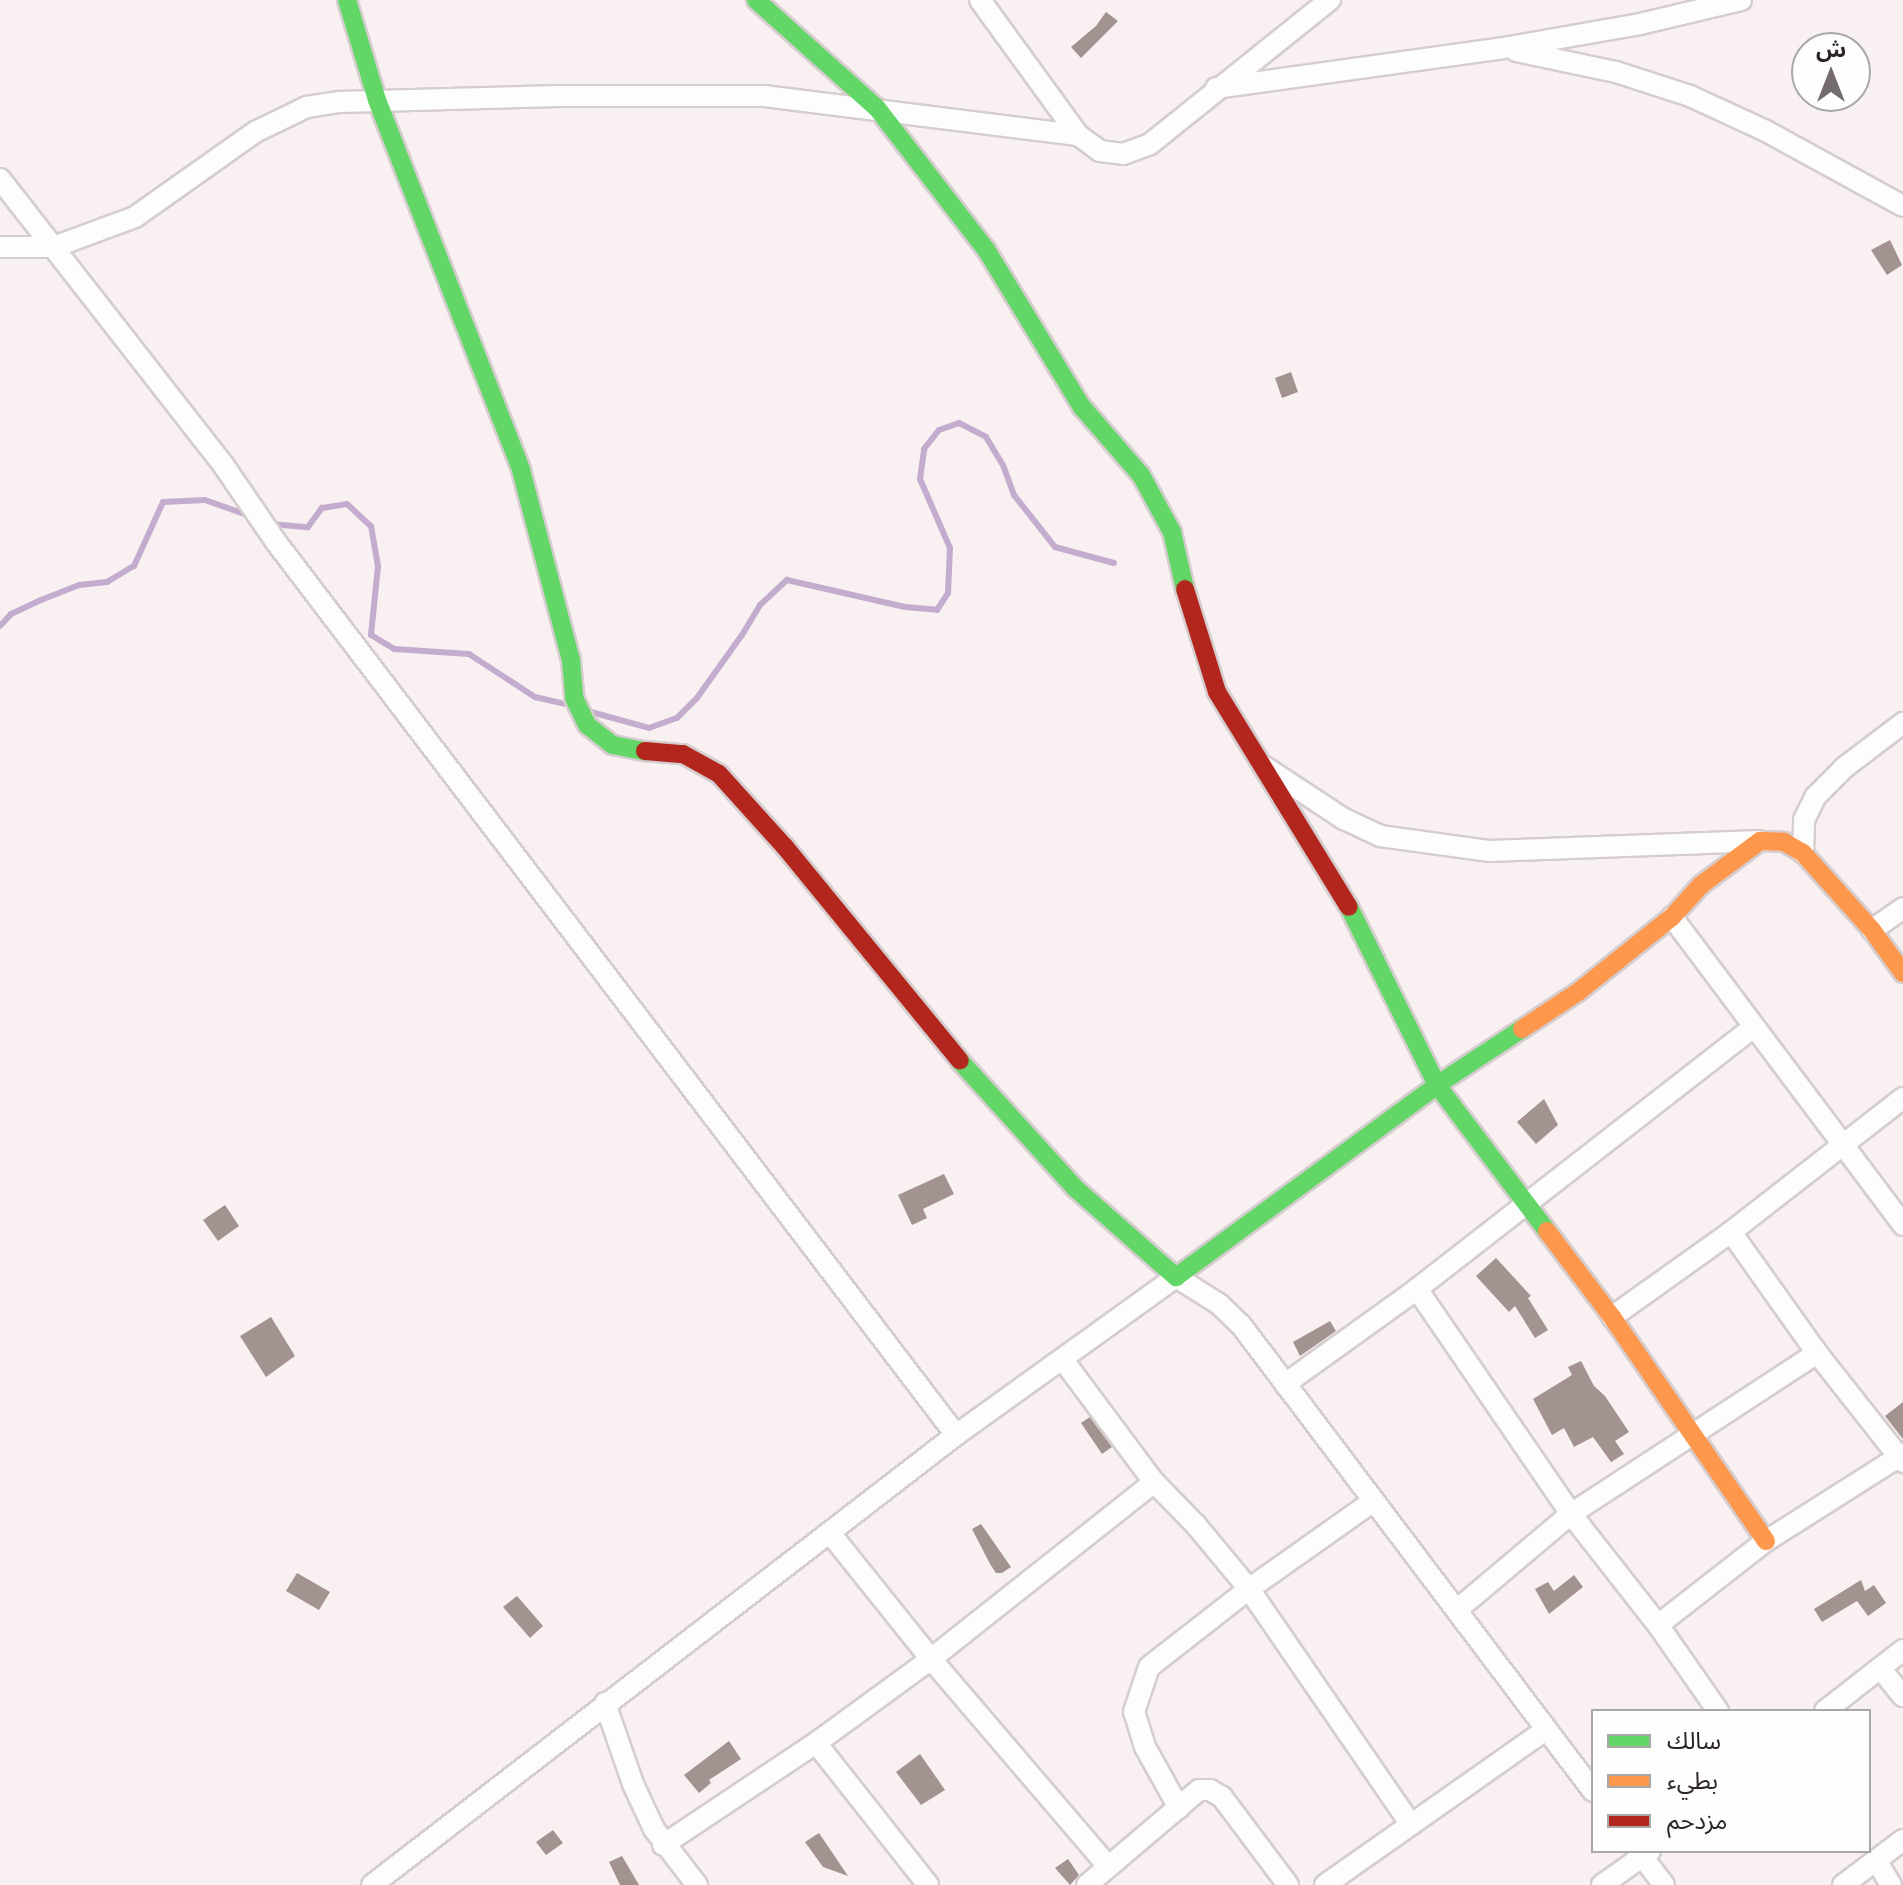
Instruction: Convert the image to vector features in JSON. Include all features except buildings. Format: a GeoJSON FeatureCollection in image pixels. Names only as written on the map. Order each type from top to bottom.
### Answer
{"type":"FeatureCollection","features":[{"type":"Feature","properties":{"kind":"street"},"geometry":{"type":"LineString","coordinates":[[347,0],[377,100],[521,470],[571,660],[574,698],[587,725],[613,745],[653,753],[683,754],[719,774],[785,847],[981,1086],[1075,1188],[1176,1277],[1219,1304],[1241,1325],[1591,1788]]}},
{"type":"Feature","properties":{"kind":"street"},"geometry":{"type":"LineString","coordinates":[[756,0],[877,108],[987,251],[1082,407],[1141,475],[1172,532],[1191,618],[1217,692],[1354,915],[1437,1085],[1612,1317],[1766,1541]]}},
{"type":"Feature","properties":{"kind":"street"},"geometry":{"type":"LineString","coordinates":[[980,0],[1078,135],[1100,151],[1123,154],[1150,144],[1216,88],[1330,0]]}},
{"type":"Feature","properties":{"kind":"street"},"geometry":{"type":"LineString","coordinates":[[1216,88],[1503,48],[1640,24],[1741,0]]}},
{"type":"Feature","properties":{"kind":"street"},"geometry":{"type":"LineString","coordinates":[[1503,48],[1616,72],[1690,96],[1766,131],[1903,206]]}},
{"type":"Feature","properties":{"kind":"street"},"geometry":{"type":"LineString","coordinates":[[0,247],[54,247],[135,217],[255,132],[307,107],[377,100],[764,96],[1078,135]]}},
{"type":"Feature","properties":{"kind":"street"},"geometry":{"type":"LineString","coordinates":[[0,179],[956,1435]]}},
{"type":"Feature","properties":{"kind":"street"},"geometry":{"type":"LineString","coordinates":[[1803,853],[1804,820],[1815,797],[1845,767],[1903,723]]}},
{"type":"Feature","properties":{"kind":"street"},"geometry":{"type":"LineString","coordinates":[[1262,765],[1344,819],[1380,836],[1490,851],[1784,842],[1803,853],[1872,930],[1903,973]]}},
{"type":"Feature","properties":{"kind":"street"},"geometry":{"type":"LineString","coordinates":[[372,1885],[956,1435],[1437,1085],[1578,992],[1672,917],[1701,885],[1760,841]]}},
{"type":"Feature","properties":{"kind":"street"},"geometry":{"type":"LineString","coordinates":[[1872,930],[1903,908]]}},
{"type":"Feature","properties":{"kind":"street"},"geometry":{"type":"LineString","coordinates":[[1672,917],[1752,1028],[1843,1142],[1903,1225]]}},
{"type":"Feature","properties":{"kind":"street"},"geometry":{"type":"LineString","coordinates":[[1285,1384],[1417,1289],[1752,1028]]}},
{"type":"Feature","properties":{"kind":"street"},"geometry":{"type":"LineString","coordinates":[[1612,1317],[1731,1232],[1903,1098]]}},
{"type":"Feature","properties":{"kind":"street"},"geometry":{"type":"LineString","coordinates":[[1658,1625],[1766,1541],[1902,1458],[1817,1353],[1731,1232]]}},
{"type":"Feature","properties":{"kind":"street"},"geometry":{"type":"LineString","coordinates":[[1417,1289],[1571,1514],[1658,1625],[1717,1709]]}},
{"type":"Feature","properties":{"kind":"street"},"geometry":{"type":"LineString","coordinates":[[1458,1609],[1571,1514],[1817,1353]]}},
{"type":"Feature","properties":{"kind":"street"},"geometry":{"type":"LineString","coordinates":[[1063,1360],[1154,1482],[1196,1525],[1249,1589],[1411,1825]]}},
{"type":"Feature","properties":{"kind":"street"},"geometry":{"type":"LineString","coordinates":[[663,1845],[816,1743],[931,1659],[1154,1482]]}},
{"type":"Feature","properties":{"kind":"street"},"geometry":{"type":"LineString","coordinates":[[1179,1808],[1138,1730],[1134,1712],[1149,1667],[1249,1589],[1372,1502]]}},
{"type":"Feature","properties":{"kind":"street"},"geometry":{"type":"LineString","coordinates":[[830,1533],[931,1659],[1108,1866]]}},
{"type":"Feature","properties":{"kind":"street"},"geometry":{"type":"LineString","coordinates":[[1828,1709],[1903,1650]]}},
{"type":"Feature","properties":{"kind":"street"},"geometry":{"type":"LineString","coordinates":[[1880,1668],[1903,1696]]}},
{"type":"Feature","properties":{"kind":"street"},"geometry":{"type":"LineString","coordinates":[[605,1703],[633,1784],[663,1845],[697,1885]]}},
{"type":"Feature","properties":{"kind":"street"},"geometry":{"type":"LineString","coordinates":[[1325,1885],[1547,1729]]}},
{"type":"Feature","properties":{"kind":"street"},"geometry":{"type":"LineString","coordinates":[[816,1743],[928,1885]]}},
{"type":"Feature","properties":{"kind":"street"},"geometry":{"type":"LineString","coordinates":[[1087,1885],[1199,1790],[1210,1790],[1222,1797],[1288,1885]]}},
{"type":"Feature","properties":{"kind":"street"},"geometry":{"type":"LineString","coordinates":[[1843,1885],[1903,1840]]}},
{"type":"Feature","properties":{"kind":"street"},"geometry":{"type":"LineString","coordinates":[[1602,1885],[1644,1853],[1664,1885]]}},
{"type":"Feature","properties":{"kind":"street"},"geometry":{"type":"LineString","coordinates":[[1876,1860],[1891,1885]]}},
{"type":"Feature","properties":{"kind":"waterway"},"geometry":{"type":"LineString","coordinates":[[591,712],[649,728],[677,718],[697,698],[760,605],[787,580],[905,607],[937,610],[948,593],[950,548],[920,479],[924,449],[939,430],[959,423],[986,437],[1003,465],[1014,495],[1055,547],[1114,563]]}},
{"type":"Feature","properties":{"kind":"waterway"},"geometry":{"type":"LineString","coordinates":[[0,626],[11,614],[41,600],[79,585],[107,582],[134,566],[163,502],[205,500],[253,517]]}},
{"type":"Feature","properties":{"kind":"waterway"},"geometry":{"type":"LineString","coordinates":[[271,524],[308,527],[322,508],[347,504],[371,526],[378,566],[371,635],[394,649],[469,654],[535,697],[569,705]]}},
{"type":"Feature","properties":{"kind":"traffic: fast"},"geometry":{"type":"LineString","coordinates":[[347,0],[377,100],[521,470],[571,660],[574,698],[587,725],[613,745],[645,751]]}},
{"type":"Feature","properties":{"kind":"traffic: fast"},"geometry":{"type":"LineString","coordinates":[[756,0],[877,108],[987,251],[1082,407],[1141,475],[1172,532],[1185,589]]}},
{"type":"Feature","properties":{"kind":"traffic: fast"},"geometry":{"type":"LineString","coordinates":[[1349,907],[1437,1085],[1547,1231]]}},
{"type":"Feature","properties":{"kind":"traffic: fast"},"geometry":{"type":"LineString","coordinates":[[960,1061],[1075,1188],[1176,1277],[1437,1085],[1522,1029]]}},
{"type":"Feature","properties":{"kind":"traffic: slow"},"geometry":{"type":"LineString","coordinates":[[1522,1029],[1578,992],[1672,917],[1701,885],[1760,841],[1784,842],[1803,853],[1872,930],[1903,973]]}},
{"type":"Feature","properties":{"kind":"traffic: slow"},"geometry":{"type":"LineString","coordinates":[[1547,1231],[1612,1317],[1766,1541]]}},
{"type":"Feature","properties":{"kind":"traffic: jam"},"geometry":{"type":"LineString","coordinates":[[1185,589],[1217,692],[1349,907]]}},
{"type":"Feature","properties":{"kind":"traffic: jam"},"geometry":{"type":"LineString","coordinates":[[645,751],[683,754],[719,774],[785,847],[960,1061]]}}]}
